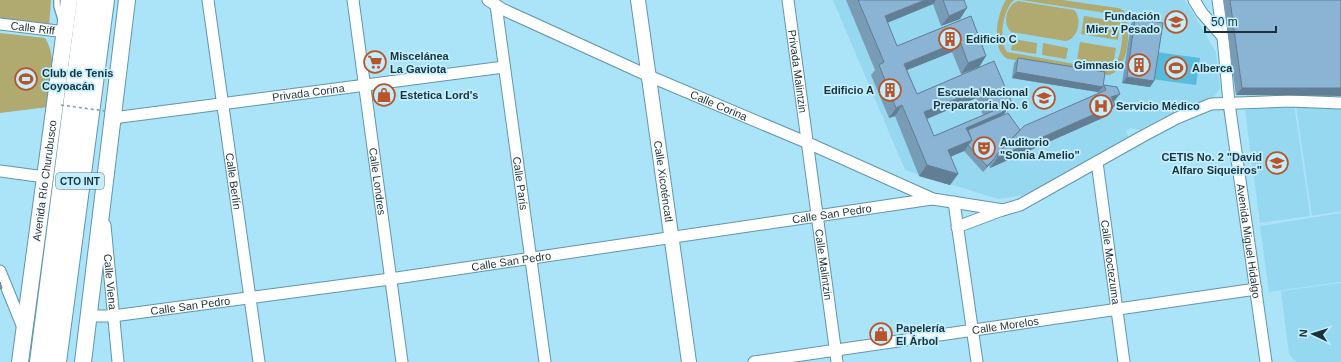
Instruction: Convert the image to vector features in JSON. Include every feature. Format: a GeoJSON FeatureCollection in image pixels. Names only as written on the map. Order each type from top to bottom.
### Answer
{"type":"FeatureCollection","features":[{"type":"Feature","properties":{"kind":"highway","name":"CTO INT"},"geometry":{"type":"LineString","coordinates":[[40,362],[87,0]]}},
{"type":"Feature","properties":{"kind":"highway"},"geometry":{"type":"LineString","coordinates":[[103,10],[114,0]]}},
{"type":"Feature","properties":{"kind":"highway","name":"CTO INT"},"geometry":{"type":"LineString","coordinates":[[56,362],[103,10]]}},
{"type":"Feature","properties":{"kind":"main road","name":"Avenida Río Churubusco"},"geometry":{"type":"LineString","coordinates":[[20,362],[66,32],[69,0]]}},
{"type":"Feature","properties":{"kind":"main road","name":"CTO INT"},"geometry":{"type":"LineString","coordinates":[[83,362],[102,202],[109,115],[128,0]]}},
{"type":"Feature","properties":{"kind":"street","name":"Calle Berlín"},"geometry":{"type":"LineString","coordinates":[[208,0],[259,362]]}},
{"type":"Feature","properties":{"kind":"street","name":"Calle Londres"},"geometry":{"type":"LineString","coordinates":[[352,0],[402,362]]}},
{"type":"Feature","properties":{"kind":"street","name":"Calle Xicoténcatl"},"geometry":{"type":"LineString","coordinates":[[638,0],[689,362]]}},
{"type":"Feature","properties":{"kind":"street","name":"Privada Malintzin"},"geometry":{"type":"LineString","coordinates":[[788,0],[808,143]]}},
{"type":"Feature","properties":{"kind":"street"},"geometry":{"type":"LineString","coordinates":[[1194,0],[1202,13],[1223,37]]}},
{"type":"Feature","properties":{"kind":"street","name":"Avenida Miguel Hidalgo"},"geometry":{"type":"LineString","coordinates":[[1218,0],[1229,103],[1266,362]]}},
{"type":"Feature","properties":{"kind":"street","name":"Calle Corina"},"geometry":{"type":"LineString","coordinates":[[497,3],[649,76],[808,143],[933,199],[954,202]]}},
{"type":"Feature","properties":{"kind":"street","name":"Calle París"},"geometry":{"type":"LineString","coordinates":[[497,3],[504,67],[545,362]]}},
{"type":"Feature","properties":{"kind":"street","name":"Calle Riff"},"geometry":{"type":"LineString","coordinates":[[0,24],[66,32]]}},
{"type":"Feature","properties":{"kind":"street","name":"Privada Corina"},"geometry":{"type":"LineString","coordinates":[[109,115],[222,103],[504,67]]}},
{"type":"Feature","properties":{"kind":"street"},"geometry":{"type":"LineString","coordinates":[[957,227],[1020,205],[1177,118],[1211,104],[1290,101],[1341,103]]}},
{"type":"Feature","properties":{"kind":"street","name":"Calle Malintzin"},"geometry":{"type":"LineString","coordinates":[[808,143],[836,357]]}},
{"type":"Feature","properties":{"kind":"street","name":"Calle Moctezuma"},"geometry":{"type":"LineString","coordinates":[[1097,162],[1124,362]]}},
{"type":"Feature","properties":{"kind":"street"},"geometry":{"type":"LineString","coordinates":[[0,171],[46,177]]}},
{"type":"Feature","properties":{"kind":"street","name":"Calle San Pedro"},"geometry":{"type":"LineString","coordinates":[[89,316],[113,316],[390,279],[933,199]]}},
{"type":"Feature","properties":{"kind":"street","name":"Calle Viena"},"geometry":{"type":"LineString","coordinates":[[102,202],[118,362]]}},
{"type":"Feature","properties":{"kind":"street"},"geometry":{"type":"LineString","coordinates":[[978,362],[954,202],[1003,210]]}},
{"type":"Feature","properties":{"kind":"street"},"geometry":{"type":"LineString","coordinates":[[0,271],[24,331]]}},
{"type":"Feature","properties":{"kind":"street","name":"Calle Morelos"},"geometry":{"type":"LineString","coordinates":[[754,362],[836,357],[973,332],[1256,289]]}},
{"type":"Feature","properties":{"kind":"lane"},"geometry":{"type":"LineString","coordinates":[[57,0],[57,6],[66,32]]}},
{"type":"Feature","properties":{"kind":"path"},"geometry":{"type":"LineString","coordinates":[[61,106],[109,115]]}},
{"type":"Feature","properties":{"kind":"shaded area"},"geometry":{"type":"Polygon","coordinates":[[[0,0],[51,0],[49,28],[0,21],[0,0]]]}},
{"type":"Feature","properties":{"kind":"shaded area","name":"Escuela Nacional Preparatoria No. 6"},"geometry":{"type":"Polygon","coordinates":[[[833,0],[1185,0],[1216,52],[1220,88],[1212,100],[1160,119],[1140,130],[1131,128],[1126,131],[1129,138],[1031,194],[998,199],[905,170],[833,0]]]}},
{"type":"Feature","properties":{"kind":"shaded area"},"geometry":{"type":"Polygon","coordinates":[[[1006,0],[1014,0],[1007,10],[1003,25],[1002,33],[1004,47],[1007,52],[1108,70],[1117,62],[1121,46],[1122,28],[1119,15],[1021,0],[1062,0],[1123,10],[1128,26],[1128,36],[1125,57],[1121,66],[1115,72],[1108,75],[1008,59],[1002,54],[997,40],[1000,13],[1006,0]]]}},
{"type":"Feature","properties":{"kind":"shaded area"},"geometry":{"type":"Polygon","coordinates":[[[1018,1],[1074,10],[1077,14],[1079,23],[1076,33],[1069,40],[1065,41],[1011,32],[1008,29],[1006,20],[1008,10],[1018,1]]]}},
{"type":"Feature","properties":{"kind":"shaded area"},"geometry":{"type":"Polygon","coordinates":[[[1084,16],[1120,22],[1118,40],[1081,34],[1084,16]]]}},
{"type":"Feature","properties":{"kind":"shaded area","name":"Club de Tenis Coyoacán"},"geometry":{"type":"Polygon","coordinates":[[[0,33],[45,38],[49,46],[52,63],[48,107],[0,113],[0,33]]]}},
{"type":"Feature","properties":{"kind":"shaded area"},"geometry":{"type":"Polygon","coordinates":[[[1013,39],[1037,43],[1036,54],[1011,50],[1013,39]]]}},
{"type":"Feature","properties":{"kind":"shaded area"},"geometry":{"type":"Polygon","coordinates":[[[1080,42],[1116,48],[1113,66],[1077,60],[1080,42]]]}},
{"type":"Feature","properties":{"kind":"shaded area"},"geometry":{"type":"Polygon","coordinates":[[[1043,43],[1068,48],[1066,59],[1042,55],[1043,43]]]}},
{"type":"Feature","properties":{"kind":"shaded area","name":"Alberca"},"geometry":{"type":"Polygon","coordinates":[[[1156,52],[1200,58],[1196,85],[1151,79],[1156,52]]]}},
{"type":"Feature","properties":{"kind":"shaded area","name":"CETIS No. 2 \"David Alfaro Siqueiros\""},"geometry":{"type":"Polygon","coordinates":[[[1294,104],[1310,216],[1260,223],[1245,110],[1294,104]]]}},
{"type":"Feature","properties":{"kind":"shaded area"},"geometry":{"type":"Polygon","coordinates":[[[1296,105],[1341,108],[1341,211],[1312,216],[1296,105]]]}},
{"type":"Feature","properties":{"kind":"shaded area"},"geometry":{"type":"Polygon","coordinates":[[[1341,213],[1341,282],[1269,292],[1260,226],[1341,213]]]}},
{"type":"Feature","properties":{"kind":"shaded area"},"geometry":{"type":"Polygon","coordinates":[[[1341,283],[1341,362],[1296,362],[1289,354],[1281,291],[1341,283]]]}},
{"type":"Feature","properties":{"kind":"building"},"geometry":{"type":"Polygon","coordinates":[[[858,0],[925,0],[885,16],[897,46],[971,16],[986,56],[968,63],[960,41],[904,64],[917,94],[994,61],[1012,103],[1001,108],[1003,112],[966,128],[972,140],[948,150],[958,174],[927,165],[902,105],[896,108],[879,65],[884,62],[858,0]],[[983,88],[924,112],[934,136],[993,111],[983,88]]]}},
{"type":"Feature","properties":{"kind":"building"},"geometry":{"type":"Polygon","coordinates":[[[943,0],[964,0],[967,8],[949,16],[943,0]]]}},
{"type":"Feature","properties":{"kind":"building"},"geometry":{"type":"Polygon","coordinates":[[[1230,0],[1341,0],[1341,88],[1242,88],[1230,0]]]}},
{"type":"Feature","properties":{"kind":"building","name":"Gimnasio"},"geometry":{"type":"Polygon","coordinates":[[[1135,18],[1163,23],[1154,81],[1127,77],[1135,18]]]}},
{"type":"Feature","properties":{"kind":"building"},"geometry":{"type":"Polygon","coordinates":[[[1018,58],[1105,72],[1103,87],[1016,72],[1018,58]]]}},
{"type":"Feature","properties":{"kind":"building"},"geometry":{"type":"Polygon","coordinates":[[[1104,85],[1117,87],[1120,94],[1111,97],[1115,105],[998,157],[997,154],[1024,126],[1106,90],[1104,85]]]}},
{"type":"Feature","properties":{"kind":"building","name":"Auditorio \"Sonia Amelio\""},"geometry":{"type":"Polygon","coordinates":[[[1008,113],[1020,130],[987,166],[968,145],[972,140],[968,130],[1008,113]]]}},
{"type":"Feature","properties":{"kind":"place","name":"Fundación Mier y Pesado"},"geometry":{"type":"Point","coordinates":[1176,22]}},
{"type":"Feature","properties":{"kind":"place","name":"Edificio C"},"geometry":{"type":"Point","coordinates":[950,39]}},
{"type":"Feature","properties":{"kind":"place","name":"Miscelánea La Gaviota"},"geometry":{"type":"Point","coordinates":[375,62]}},
{"type":"Feature","properties":{"kind":"place","name":"Gimnasio"},"geometry":{"type":"Point","coordinates":[1139,65]}},
{"type":"Feature","properties":{"kind":"place","name":"Alberca"},"geometry":{"type":"Point","coordinates":[1176,68]}},
{"type":"Feature","properties":{"kind":"place","name":"Club de Tenis Coyoacán"},"geometry":{"type":"Point","coordinates":[26,79]}},
{"type":"Feature","properties":{"kind":"place","name":"Edificio A"},"geometry":{"type":"Point","coordinates":[890,90]}},
{"type":"Feature","properties":{"kind":"place","name":"Estetica Lord's"},"geometry":{"type":"Point","coordinates":[384,95]}},
{"type":"Feature","properties":{"kind":"place","name":"Escuela Nacional Preparatoria No. 6"},"geometry":{"type":"Point","coordinates":[1044,98]}},
{"type":"Feature","properties":{"kind":"place","name":"Servicio Médico"},"geometry":{"type":"Point","coordinates":[1101,106]}},
{"type":"Feature","properties":{"kind":"place","name":"Auditorio \"Sonia Amelio\""},"geometry":{"type":"Point","coordinates":[984,148]}},
{"type":"Feature","properties":{"kind":"place","name":"CETIS No. 2 \"David Alfaro Siqueiros\""},"geometry":{"type":"Point","coordinates":[1277,163]}},
{"type":"Feature","properties":{"kind":"place","name":"Papelería El Árbol"},"geometry":{"type":"Point","coordinates":[881,334]}}]}
